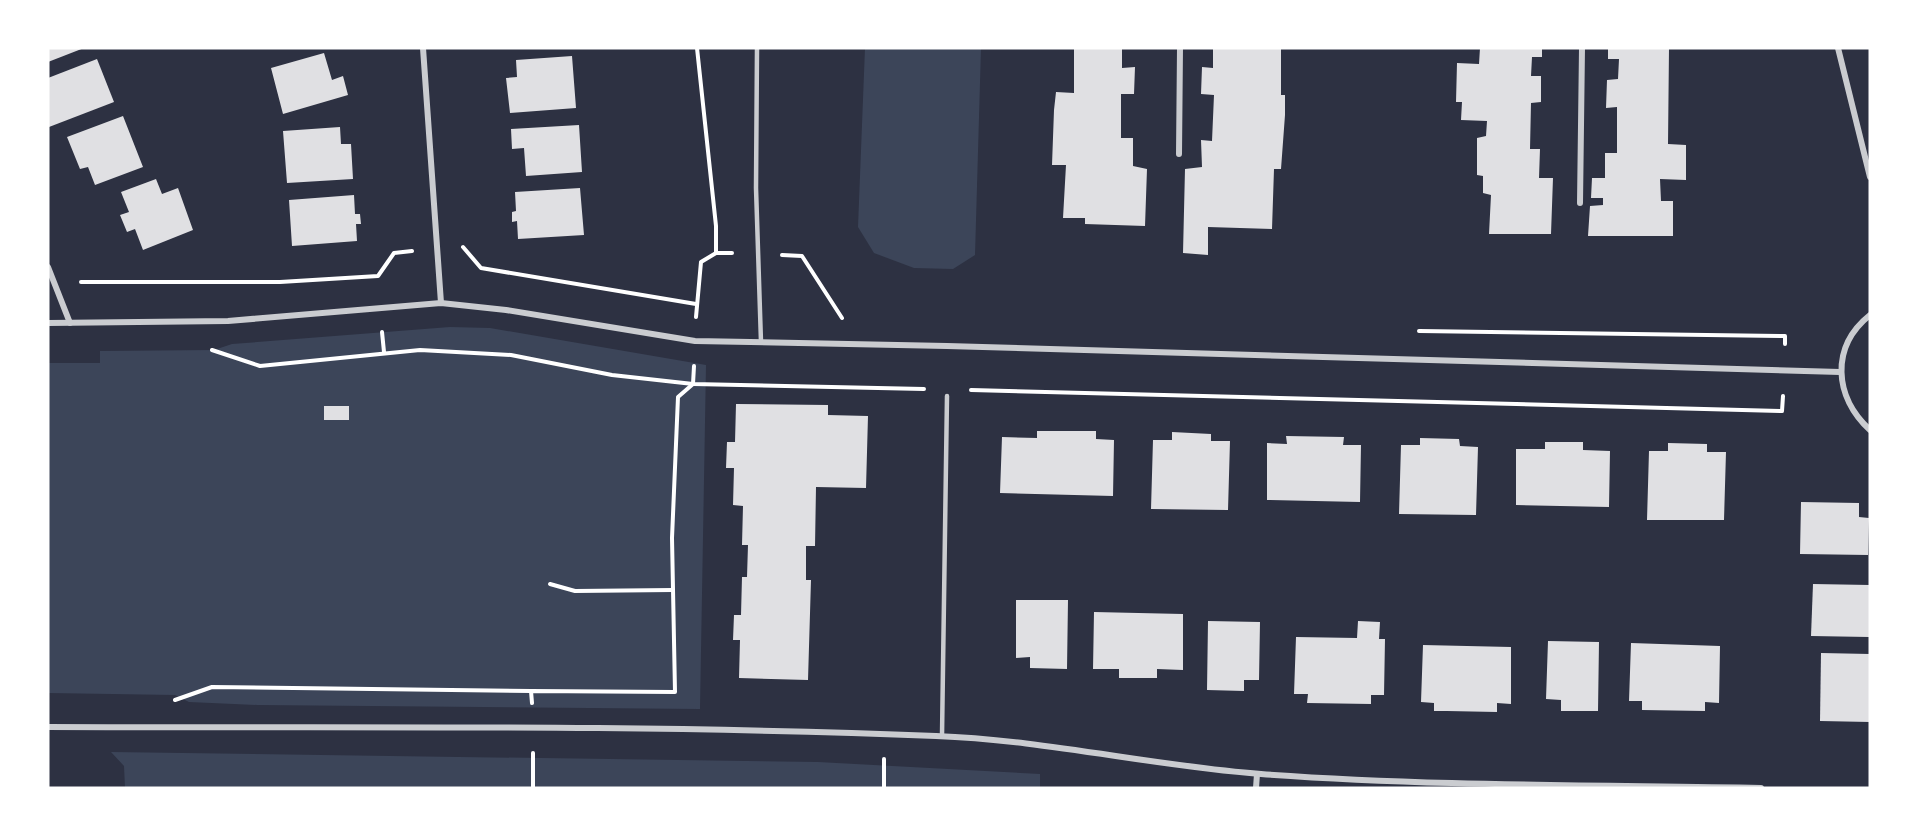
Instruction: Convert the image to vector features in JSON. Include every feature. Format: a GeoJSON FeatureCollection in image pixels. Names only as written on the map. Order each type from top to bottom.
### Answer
{"type":"FeatureCollection","features":[{"type":"Feature","properties":{"kind":"street"},"geometry":{"type":"LineString","coordinates":[[423,48],[441,303]]}},
{"type":"Feature","properties":{"kind":"street"},"geometry":{"type":"LineString","coordinates":[[1179,154],[1180,48]]}},
{"type":"Feature","properties":{"kind":"street"},"geometry":{"type":"LineString","coordinates":[[1580,203],[1582,48]]}},
{"type":"Feature","properties":{"kind":"street"},"geometry":{"type":"LineString","coordinates":[[1838,48],[1870,177]]}},
{"type":"Feature","properties":{"kind":"street"},"geometry":{"type":"LineString","coordinates":[[48,267],[70,323]]}},
{"type":"Feature","properties":{"kind":"street"},"geometry":{"type":"LineString","coordinates":[[48,323],[228,321],[441,303],[506,310],[695,341],[1840,372]]}},
{"type":"Feature","properties":{"kind":"street"},"geometry":{"type":"LineString","coordinates":[[1870,315],[1849,338],[1840,372],[1844,396],[1855,416],[1870,430]]}},
{"type":"Feature","properties":{"kind":"street"},"geometry":{"type":"LineString","coordinates":[[48,727],[682,728],[942,736],[1061,748],[1257,774],[1352,779],[1761,788]]}},
{"type":"Feature","properties":{"kind":"street"},"geometry":{"type":"LineString","coordinates":[[1256,788],[1257,774]]}},
{"type":"Feature","properties":{"kind":"lane"},"geometry":{"type":"LineString","coordinates":[[757,48],[756,188],[761,342]]}},
{"type":"Feature","properties":{"kind":"lane"},"geometry":{"type":"LineString","coordinates":[[942,736],[947,396]]}},
{"type":"Feature","properties":{"kind":"path"},"geometry":{"type":"LineString","coordinates":[[697,48],[717,226],[717,253]]}},
{"type":"Feature","properties":{"kind":"path"},"geometry":{"type":"LineString","coordinates":[[54,282],[280,282],[378,276],[394,253],[462,245],[481,268],[696,304]]}},
{"type":"Feature","properties":{"kind":"path"},"geometry":{"type":"LineString","coordinates":[[164,700],[175,700],[212,687],[675,692],[672,538],[678,397],[693,384],[696,304],[701,262],[717,253],[802,256],[841,318],[853,318]]}},
{"type":"Feature","properties":{"kind":"path"},"geometry":{"type":"LineString","coordinates":[[1415,331],[1785,336]]}},
{"type":"Feature","properties":{"kind":"path"},"geometry":{"type":"LineString","coordinates":[[550,584],[575,591],[673,590]]}},
{"type":"Feature","properties":{"kind":"path"},"geometry":{"type":"LineString","coordinates":[[531,692],[533,788]]}},
{"type":"Feature","properties":{"kind":"shaded area"},"geometry":{"type":"Polygon","coordinates":[[[865,48],[981,48],[975,255],[953,269],[914,268],[874,253],[858,227],[865,48]]]}},
{"type":"Feature","properties":{"kind":"shaded area"},"geometry":{"type":"Polygon","coordinates":[[[450,327],[490,328],[706,365],[700,709],[258,705],[189,702],[175,695],[48,693],[48,363],[100,363],[100,351],[214,350],[232,344],[450,327]]]}},
{"type":"Feature","properties":{"kind":"shaded area"},"geometry":{"type":"Polygon","coordinates":[[[111,752],[818,762],[1040,774],[1040,788],[125,788],[124,766],[111,752]]]}},
{"type":"Feature","properties":{"kind":"building"},"geometry":{"type":"Polygon","coordinates":[[[48,48],[84,48],[48,62],[48,48]]]}},
{"type":"Feature","properties":{"kind":"building"},"geometry":{"type":"Polygon","coordinates":[[[1074,48],[1122,48],[1122,68],[1135,67],[1134,94],[1121,94],[1121,138],[1133,138],[1133,166],[1147,169],[1145,226],[1085,224],[1085,218],[1063,218],[1066,165],[1052,165],[1054,110],[1056,92],[1074,93],[1074,48]]]}},
{"type":"Feature","properties":{"kind":"building"},"geometry":{"type":"Polygon","coordinates":[[[1213,48],[1281,48],[1281,95],[1285,95],[1285,115],[1281,169],[1274,169],[1272,229],[1208,227],[1208,255],[1183,253],[1185,169],[1202,167],[1201,140],[1212,141],[1214,95],[1201,94],[1202,67],[1213,68],[1213,48]]]}},
{"type":"Feature","properties":{"kind":"building"},"geometry":{"type":"Polygon","coordinates":[[[1480,48],[1542,48],[1542,57],[1532,57],[1531,76],[1541,76],[1541,102],[1531,103],[1530,149],[1540,149],[1539,178],[1553,178],[1551,234],[1489,234],[1491,195],[1483,193],[1483,176],[1477,175],[1477,138],[1486,136],[1487,121],[1461,120],[1462,102],[1456,102],[1457,63],[1479,64],[1480,48]]]}},
{"type":"Feature","properties":{"kind":"building"},"geometry":{"type":"Polygon","coordinates":[[[1608,48],[1669,48],[1668,144],[1686,145],[1686,180],[1660,179],[1661,201],[1673,201],[1673,236],[1588,236],[1590,206],[1603,205],[1603,198],[1591,198],[1592,178],[1605,178],[1605,153],[1617,153],[1617,107],[1606,108],[1607,80],[1618,79],[1619,59],[1608,59],[1608,48]]]}},
{"type":"Feature","properties":{"kind":"building"},"geometry":{"type":"Polygon","coordinates":[[[324,53],[332,80],[343,76],[348,95],[283,114],[271,68],[324,53]]]}},
{"type":"Feature","properties":{"kind":"building"},"geometry":{"type":"Polygon","coordinates":[[[572,56],[576,108],[510,113],[506,78],[517,77],[516,60],[572,56]]]}},
{"type":"Feature","properties":{"kind":"building"},"geometry":{"type":"Polygon","coordinates":[[[97,59],[114,102],[49,127],[48,78],[97,59]]]}},
{"type":"Feature","properties":{"kind":"building"},"geometry":{"type":"Polygon","coordinates":[[[123,116],[143,167],[95,185],[88,167],[80,169],[67,137],[123,116]]]}},
{"type":"Feature","properties":{"kind":"building"},"geometry":{"type":"Polygon","coordinates":[[[579,125],[582,172],[526,176],[524,148],[512,149],[511,129],[579,125]]]}},
{"type":"Feature","properties":{"kind":"building"},"geometry":{"type":"Polygon","coordinates":[[[340,127],[341,144],[351,144],[353,179],[287,183],[283,131],[340,127]]]}},
{"type":"Feature","properties":{"kind":"building"},"geometry":{"type":"Polygon","coordinates":[[[156,179],[162,194],[178,188],[193,230],[143,250],[135,229],[127,232],[120,215],[129,212],[121,192],[156,179]]]}},
{"type":"Feature","properties":{"kind":"building"},"geometry":{"type":"Polygon","coordinates":[[[580,188],[584,235],[518,239],[517,221],[512,222],[512,212],[516,211],[515,192],[580,188]]]}},
{"type":"Feature","properties":{"kind":"building"},"geometry":{"type":"Polygon","coordinates":[[[354,195],[355,214],[360,214],[361,224],[356,224],[357,241],[292,246],[289,200],[354,195]]]}},
{"type":"Feature","properties":{"kind":"building"},"geometry":{"type":"Polygon","coordinates":[[[736,404],[828,405],[828,415],[868,416],[866,488],[816,487],[815,546],[806,546],[806,580],[811,580],[808,680],[739,678],[740,640],[733,640],[734,615],[741,615],[742,577],[747,577],[748,545],[742,545],[743,506],[733,505],[734,468],[726,468],[727,442],[735,442],[736,404]]]}},
{"type":"Feature","properties":{"kind":"building"},"geometry":{"type":"Polygon","coordinates":[[[324,406],[349,406],[349,420],[324,420],[324,406]]]}},
{"type":"Feature","properties":{"kind":"building"},"geometry":{"type":"Polygon","coordinates":[[[1037,431],[1096,431],[1096,439],[1114,440],[1113,496],[1000,493],[1002,437],[1037,438],[1037,431]]]}},
{"type":"Feature","properties":{"kind":"building"},"geometry":{"type":"Polygon","coordinates":[[[1172,432],[1211,434],[1211,441],[1230,441],[1228,510],[1151,509],[1153,440],[1172,440],[1172,432]]]}},
{"type":"Feature","properties":{"kind":"building"},"geometry":{"type":"Polygon","coordinates":[[[1286,436],[1344,437],[1343,445],[1361,445],[1360,502],[1267,500],[1267,443],[1287,444],[1286,436]]]}},
{"type":"Feature","properties":{"kind":"building"},"geometry":{"type":"Polygon","coordinates":[[[1420,438],[1459,439],[1460,446],[1478,447],[1476,515],[1399,514],[1401,445],[1420,445],[1420,438]]]}},
{"type":"Feature","properties":{"kind":"building"},"geometry":{"type":"Polygon","coordinates":[[[1545,442],[1583,442],[1583,450],[1610,451],[1609,507],[1516,505],[1516,449],[1545,449],[1545,442]]]}},
{"type":"Feature","properties":{"kind":"building"},"geometry":{"type":"Polygon","coordinates":[[[1668,443],[1707,444],[1707,452],[1726,452],[1724,520],[1647,520],[1649,451],[1668,451],[1668,443]]]}},
{"type":"Feature","properties":{"kind":"building"},"geometry":{"type":"Polygon","coordinates":[[[1801,502],[1859,503],[1859,517],[1869,518],[1868,555],[1800,554],[1801,502]]]}},
{"type":"Feature","properties":{"kind":"building"},"geometry":{"type":"Polygon","coordinates":[[[1813,584],[1870,585],[1869,637],[1811,636],[1813,584]]]}},
{"type":"Feature","properties":{"kind":"building"},"geometry":{"type":"Polygon","coordinates":[[[1016,600],[1068,600],[1067,669],[1030,668],[1030,657],[1016,658],[1016,600]]]}},
{"type":"Feature","properties":{"kind":"building"},"geometry":{"type":"Polygon","coordinates":[[[1094,612],[1183,614],[1183,670],[1157,669],[1157,678],[1119,678],[1119,669],[1093,669],[1094,612]]]}},
{"type":"Feature","properties":{"kind":"building"},"geometry":{"type":"Polygon","coordinates":[[[1208,621],[1260,622],[1259,680],[1244,680],[1244,691],[1207,690],[1208,621]]]}},
{"type":"Feature","properties":{"kind":"building"},"geometry":{"type":"Polygon","coordinates":[[[1358,621],[1380,622],[1379,639],[1385,639],[1384,695],[1371,695],[1371,704],[1307,703],[1308,694],[1294,694],[1296,637],[1357,638],[1358,621]]]}},
{"type":"Feature","properties":{"kind":"building"},"geometry":{"type":"Polygon","coordinates":[[[1548,641],[1599,642],[1598,711],[1561,711],[1561,700],[1546,699],[1548,641]]]}},
{"type":"Feature","properties":{"kind":"building"},"geometry":{"type":"Polygon","coordinates":[[[1631,643],[1720,646],[1719,703],[1705,702],[1705,711],[1642,710],[1642,701],[1629,701],[1631,643]]]}},
{"type":"Feature","properties":{"kind":"building"},"geometry":{"type":"Polygon","coordinates":[[[1423,645],[1511,647],[1511,704],[1497,703],[1497,712],[1434,711],[1434,703],[1421,702],[1423,645]]]}},
{"type":"Feature","properties":{"kind":"building"},"geometry":{"type":"Polygon","coordinates":[[[1821,653],[1870,654],[1870,722],[1820,721],[1821,653]]]}}]}
